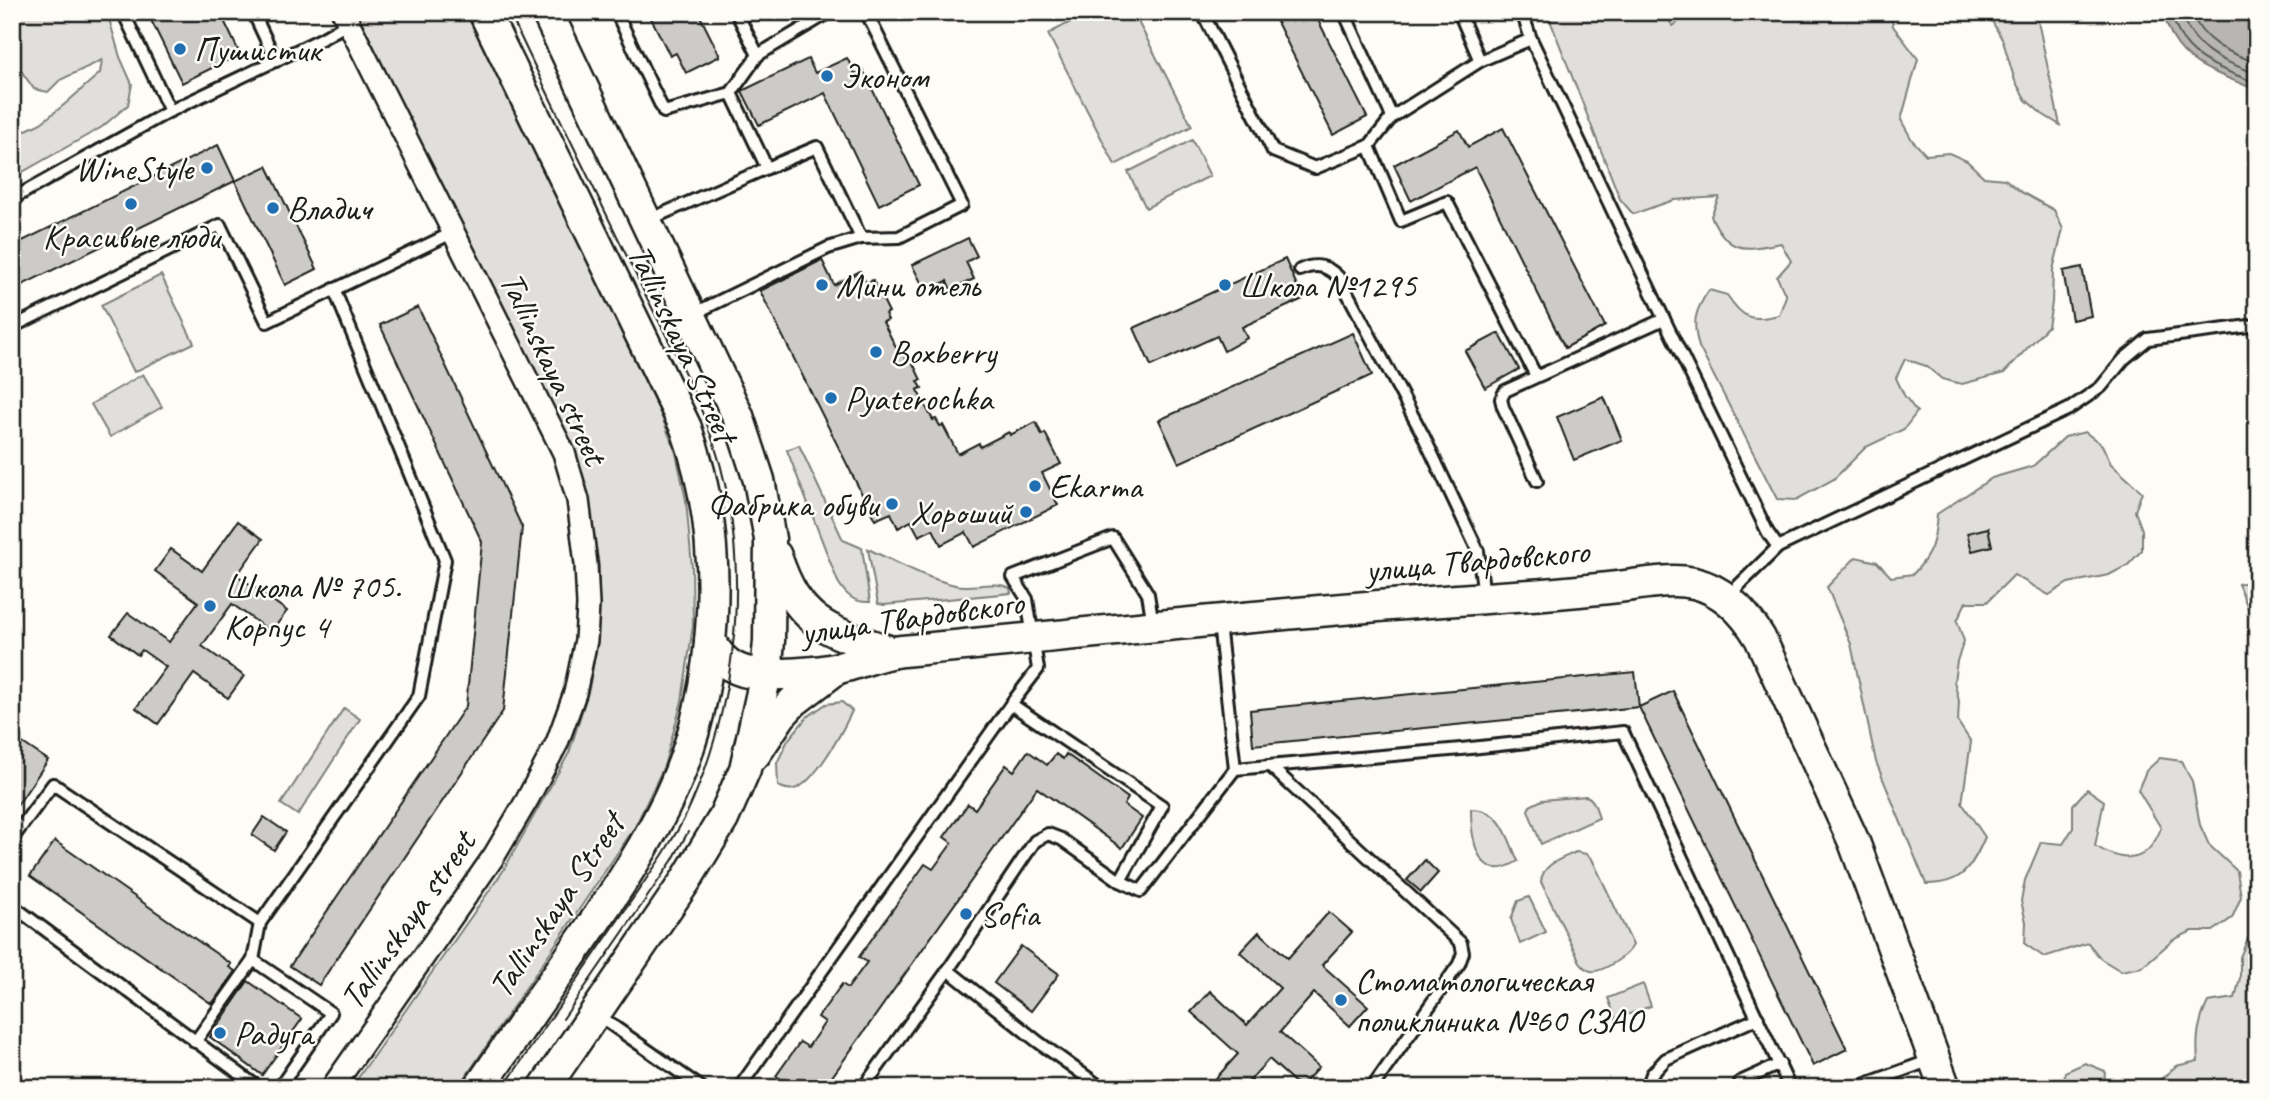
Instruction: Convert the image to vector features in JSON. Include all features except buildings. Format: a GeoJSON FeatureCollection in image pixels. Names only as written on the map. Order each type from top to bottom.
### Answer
{"type":"FeatureCollection","features":[{"type":"Feature","properties":{"kind":"main road","name":"Tallinskaya Street"},"geometry":{"type":"LineString","coordinates":[[479,1088],[627,874],[665,807],[691,740],[710,641],[710,547],[702,483],[686,428],[484,12]]}},
{"type":"Feature","properties":{"kind":"main road","name":"Tallinskaya Street"},"geometry":{"type":"LineString","coordinates":[[544,1088],[698,862],[723,819],[745,769],[766,674],[770,538],[759,480],[747,439],[547,12]]}},
{"type":"Feature","properties":{"kind":"main road"},"geometry":{"type":"LineString","coordinates":[[770,538],[790,593],[806,613],[832,632],[891,652]]}},
{"type":"Feature","properties":{"kind":"main road","name":"улица Твардовского"},"geometry":{"type":"LineString","coordinates":[[710,641],[726,663],[740,671],[766,674],[836,669],[891,652],[1034,638],[1568,593],[1676,581],[1703,586],[1743,613],[1760,638],[1854,842],[1945,1088]]}},
{"type":"Feature","properties":{"kind":"main road"},"geometry":{"type":"LineString","coordinates":[[745,769],[788,707],[836,669]]}},
{"type":"Feature","properties":{"kind":"street","name":"Tallinskaya street"},"geometry":{"type":"LineString","coordinates":[[332,1088],[494,856],[527,800],[557,743],[575,693],[586,640],[588,605],[578,500],[564,453],[346,18]]}},
{"type":"Feature","properties":{"kind":"lane"},"geometry":{"type":"LineString","coordinates":[[123,12],[170,111]]}},
{"type":"Feature","properties":{"kind":"lane"},"geometry":{"type":"LineString","coordinates":[[253,12],[276,61]]}},
{"type":"Feature","properties":{"kind":"lane"},"geometry":{"type":"LineString","coordinates":[[616,12],[664,112],[731,93],[758,55],[830,12]]}},
{"type":"Feature","properties":{"kind":"lane"},"geometry":{"type":"LineString","coordinates":[[736,12],[758,55]]}},
{"type":"Feature","properties":{"kind":"lane"},"geometry":{"type":"LineString","coordinates":[[690,315],[828,247],[861,239],[900,237],[962,205],[866,12]]}},
{"type":"Feature","properties":{"kind":"lane"},"geometry":{"type":"LineString","coordinates":[[1202,12],[1273,151],[1315,168],[1369,146],[1392,117],[1480,61],[1531,39]]}},
{"type":"Feature","properties":{"kind":"lane"},"geometry":{"type":"LineString","coordinates":[[1344,12],[1392,117]]}},
{"type":"Feature","properties":{"kind":"lane"},"geometry":{"type":"LineString","coordinates":[[1459,12],[1480,61]]}},
{"type":"Feature","properties":{"kind":"lane"},"geometry":{"type":"LineString","coordinates":[[1522,12],[1531,39],[1664,319],[1768,533],[1778,547]]}},
{"type":"Feature","properties":{"kind":"lane"},"geometry":{"type":"LineString","coordinates":[[12,199],[170,111],[276,61],[346,18]]}},
{"type":"Feature","properties":{"kind":"lane"},"geometry":{"type":"LineString","coordinates":[[731,93],[767,168]]}},
{"type":"Feature","properties":{"kind":"lane"},"geometry":{"type":"LineString","coordinates":[[1369,146],[1401,221],[1447,202],[1536,376]]}},
{"type":"Feature","properties":{"kind":"lane"},"geometry":{"type":"LineString","coordinates":[[646,221],[817,147],[861,239]]}},
{"type":"Feature","properties":{"kind":"lane"},"geometry":{"type":"LineString","coordinates":[[12,327],[220,225],[267,322],[452,233]]}},
{"type":"Feature","properties":{"kind":"lane"},"geometry":{"type":"LineString","coordinates":[[1300,270],[1310,265],[1318,265],[1335,272],[1340,279],[1423,435],[1478,551],[1484,598]]}},
{"type":"Feature","properties":{"kind":"lane"},"geometry":{"type":"LineString","coordinates":[[195,1042],[253,960],[260,923],[419,696],[445,560],[334,289]]}},
{"type":"Feature","properties":{"kind":"lane"},"geometry":{"type":"LineString","coordinates":[[1537,481],[1501,399],[1505,391],[1664,319]]}},
{"type":"Feature","properties":{"kind":"lane"},"geometry":{"type":"LineString","coordinates":[[1726,599],[1778,547],[2069,409],[2101,387],[2124,359],[2148,339],[2257,325]]}},
{"type":"Feature","properties":{"kind":"lane"},"geometry":{"type":"LineString","coordinates":[[739,1088],[1038,670],[1027,599],[1013,577],[1113,538],[1148,594],[1153,627]]}},
{"type":"Feature","properties":{"kind":"lane"},"geometry":{"type":"LineString","coordinates":[[863,1088],[948,971],[1035,841],[1048,834],[1061,839],[1120,881],[1141,891],[1234,769],[1219,621]]}},
{"type":"Feature","properties":{"kind":"lane"},"geometry":{"type":"LineString","coordinates":[[1011,705],[1162,806],[1120,881]]}},
{"type":"Feature","properties":{"kind":"lane"},"geometry":{"type":"LineString","coordinates":[[1234,769],[1623,732],[1790,1088]]}},
{"type":"Feature","properties":{"kind":"lane"},"geometry":{"type":"LineString","coordinates":[[1270,766],[1461,943],[1463,953],[1459,964],[1372,1088]]}},
{"type":"Feature","properties":{"kind":"lane"},"geometry":{"type":"LineString","coordinates":[[12,839],[53,784],[260,923]]}},
{"type":"Feature","properties":{"kind":"lane"},"geometry":{"type":"LineString","coordinates":[[14,910],[259,1088]]}},
{"type":"Feature","properties":{"kind":"lane"},"geometry":{"type":"LineString","coordinates":[[253,960],[331,1013],[279,1088]]}},
{"type":"Feature","properties":{"kind":"lane"},"geometry":{"type":"LineString","coordinates":[[948,971],[1102,1088]]}},
{"type":"Feature","properties":{"kind":"lane"},"geometry":{"type":"LineString","coordinates":[[596,1014],[702,1088]]}},
{"type":"Feature","properties":{"kind":"lane"},"geometry":{"type":"LineString","coordinates":[[1647,1088],[1652,1074],[1665,1059],[1758,1018]]}},
{"type":"Feature","properties":{"kind":"lane"},"geometry":{"type":"LineString","coordinates":[[1855,1088],[1934,1059]]}},
{"type":"Feature","properties":{"kind":"lane"},"geometry":{"type":"LineString","coordinates":[[1743,1088],[1740,1082],[1780,1065]]}},
{"type":"Feature","properties":{"kind":"shaded area"},"geometry":{"type":"Polygon","coordinates":[[[12,12],[107,12],[120,57],[132,84],[128,105],[102,127],[12,178],[12,137],[41,123],[65,104],[100,73],[102,60],[60,80],[48,92],[34,89],[12,58],[12,12]]]}},
{"type":"Feature","properties":{"kind":"shaded area"},"geometry":{"type":"Polygon","coordinates":[[[357,12],[467,12],[659,410],[676,453],[686,500],[692,567],[693,626],[682,701],[664,766],[635,827],[458,1088],[351,1088],[503,871],[569,753],[589,689],[598,639],[599,566],[589,501],[573,452],[357,12]]]}},
{"type":"Feature","properties":{"kind":"shaded area"},"geometry":{"type":"Polygon","coordinates":[[[1089,12],[1133,12],[1192,126],[1115,165],[1048,34],[1089,12]]]}},
{"type":"Feature","properties":{"kind":"shaded area"},"geometry":{"type":"Polygon","coordinates":[[[1557,12],[1663,12],[1673,26],[1691,12],[1890,12],[1893,26],[1918,59],[1901,120],[1912,140],[1926,155],[1949,153],[1967,161],[1984,177],[2005,179],[2021,192],[2054,210],[2063,229],[2053,270],[2048,326],[2004,373],[1962,384],[1942,379],[1926,366],[1905,359],[1896,378],[1904,395],[1917,412],[1904,429],[1866,447],[1834,479],[1796,500],[1777,499],[1699,347],[1695,324],[1697,311],[1709,290],[1727,295],[1743,314],[1749,317],[1779,315],[1786,296],[1777,277],[1791,261],[1781,243],[1747,248],[1731,244],[1724,238],[1711,216],[1719,197],[1674,200],[1633,214],[1620,199],[1550,20],[1557,12]]]}},
{"type":"Feature","properties":{"kind":"shaded area"},"geometry":{"type":"Polygon","coordinates":[[[1987,12],[2036,12],[2060,125],[2026,100],[2015,81],[2003,41],[1987,12]]]}},
{"type":"Feature","properties":{"kind":"shaded area"},"geometry":{"type":"Polygon","coordinates":[[[1192,140],[1210,176],[1146,208],[1128,172],[1192,140]]]}},
{"type":"Feature","properties":{"kind":"shaded area"},"geometry":{"type":"Polygon","coordinates":[[[161,275],[194,343],[134,372],[101,305],[161,275]]]}},
{"type":"Feature","properties":{"kind":"shaded area"},"geometry":{"type":"Polygon","coordinates":[[[143,374],[162,407],[110,437],[91,404],[143,374]]]}},
{"type":"Feature","properties":{"kind":"shaded area"},"geometry":{"type":"Polygon","coordinates":[[[2085,432],[2102,445],[2111,464],[2142,492],[2135,511],[2142,530],[2142,550],[2128,565],[2109,575],[2068,583],[2049,595],[2014,575],[1987,602],[1966,602],[1957,621],[1964,641],[1954,681],[1959,701],[1958,722],[1971,742],[1962,803],[1985,837],[1964,873],[1948,881],[1926,884],[1876,762],[1851,644],[1827,587],[1856,557],[1877,562],[1891,577],[1913,574],[1931,547],[1937,514],[1992,478],[2033,466],[2065,437],[2085,432]]]}},
{"type":"Feature","properties":{"kind":"shaded area"},"geometry":{"type":"Polygon","coordinates":[[[799,445],[843,540],[862,548],[870,602],[851,597],[838,582],[787,450],[799,445]]]}},
{"type":"Feature","properties":{"kind":"shaded area"},"geometry":{"type":"Polygon","coordinates":[[[868,549],[944,582],[962,586],[1003,586],[1010,588],[1011,593],[878,604],[868,549]]]}},
{"type":"Feature","properties":{"kind":"shaded area"},"geometry":{"type":"Polygon","coordinates":[[[2257,580],[2257,629],[2238,584],[2257,580]]]}},
{"type":"Feature","properties":{"kind":"shaded area"},"geometry":{"type":"Polygon","coordinates":[[[842,702],[852,711],[819,767],[802,785],[794,789],[778,786],[777,763],[788,740],[807,717],[826,704],[842,702]]]}},
{"type":"Feature","properties":{"kind":"shaded area"},"geometry":{"type":"Polygon","coordinates":[[[344,708],[360,719],[298,815],[281,804],[344,708]]]}},
{"type":"Feature","properties":{"kind":"shaded area"},"geometry":{"type":"Polygon","coordinates":[[[2160,758],[2181,761],[2192,781],[2200,825],[2209,845],[2237,871],[2241,897],[2232,918],[2213,931],[2192,931],[2173,940],[2142,967],[2121,971],[2101,959],[2088,943],[2044,957],[2025,944],[2026,922],[2021,901],[2025,880],[2041,842],[2063,844],[2073,828],[2073,805],[2087,789],[2104,801],[2095,846],[2126,858],[2142,854],[2149,849],[2161,828],[2138,790],[2146,771],[2160,758]]]}},
{"type":"Feature","properties":{"kind":"shaded area"},"geometry":{"type":"Polygon","coordinates":[[[1586,796],[1593,802],[1599,818],[1541,844],[1528,810],[1530,806],[1542,800],[1586,796]]]}},
{"type":"Feature","properties":{"kind":"shaded area"},"geometry":{"type":"Polygon","coordinates":[[[1471,809],[1481,810],[1497,819],[1518,861],[1493,868],[1485,863],[1475,845],[1471,809]]]}},
{"type":"Feature","properties":{"kind":"shaded area"},"geometry":{"type":"Polygon","coordinates":[[[1576,852],[1586,854],[1592,859],[1633,945],[1615,962],[1596,971],[1587,970],[1581,964],[1541,882],[1549,866],[1576,852]]]}},
{"type":"Feature","properties":{"kind":"shaded area"},"geometry":{"type":"Polygon","coordinates":[[[1529,897],[1546,932],[1520,944],[1511,919],[1518,901],[1529,897]]]}},
{"type":"Feature","properties":{"kind":"shaded area"},"geometry":{"type":"Polygon","coordinates":[[[2248,938],[2257,939],[2257,1088],[2151,1088],[2176,1066],[2198,1061],[2198,1030],[2202,1016],[2208,1002],[2235,998],[2240,978],[2240,957],[2248,938]]]}},
{"type":"Feature","properties":{"kind":"shaded area"},"geometry":{"type":"Polygon","coordinates":[[[1643,984],[1651,1006],[1616,1019],[1608,998],[1643,984]]]}},
{"type":"Feature","properties":{"kind":"shaded area"},"geometry":{"type":"Polygon","coordinates":[[[2085,1063],[2105,1071],[2104,1088],[2064,1088],[2065,1072],[2085,1063]]]}},
{"type":"Feature","properties":{"kind":"water"},"geometry":{"type":"Polygon","coordinates":[[[2162,12],[2257,12],[2257,91],[2211,71],[2190,58],[2173,38],[2162,12]]]}},
{"type":"Feature","properties":{"kind":"tram line"},"geometry":{"type":"LineString","coordinates":[[503,1088],[662,856],[686,815],[715,736],[725,695],[736,610],[732,525],[725,484],[711,434],[680,363],[509,12]]}},
{"type":"Feature","properties":{"kind":"tram line"},"geometry":{"type":"LineString","coordinates":[[563,1019],[672,861],[688,832]]}},
{"type":"Feature","properties":{"kind":"place","name":"Пушистик"},"geometry":{"type":"Point","coordinates":[180,49]}},
{"type":"Feature","properties":{"kind":"place","name":"Эконом"},"geometry":{"type":"Point","coordinates":[827,76]}},
{"type":"Feature","properties":{"kind":"place","name":"WineStyle"},"geometry":{"type":"Point","coordinates":[207,168]}},
{"type":"Feature","properties":{"kind":"place","name":"Красивые люди"},"geometry":{"type":"Point","coordinates":[131,204]}},
{"type":"Feature","properties":{"kind":"place","name":"Владич"},"geometry":{"type":"Point","coordinates":[273,208]}},
{"type":"Feature","properties":{"kind":"place","name":"Мини отель"},"geometry":{"type":"Point","coordinates":[822,285]}},
{"type":"Feature","properties":{"kind":"place","name":"Школа №1295"},"geometry":{"type":"Point","coordinates":[1225,285]}},
{"type":"Feature","properties":{"kind":"place","name":"Boxberry"},"geometry":{"type":"Point","coordinates":[876,352]}},
{"type":"Feature","properties":{"kind":"place","name":"Pyaterochka"},"geometry":{"type":"Point","coordinates":[831,398]}},
{"type":"Feature","properties":{"kind":"place","name":"Ekarma"},"geometry":{"type":"Point","coordinates":[1035,486]}},
{"type":"Feature","properties":{"kind":"place","name":"Фабрика обуви"},"geometry":{"type":"Point","coordinates":[892,504]}},
{"type":"Feature","properties":{"kind":"place","name":"Хороший"},"geometry":{"type":"Point","coordinates":[1026,512]}},
{"type":"Feature","properties":{"kind":"place","name":"Школа № 705. Корпус 4"},"geometry":{"type":"Point","coordinates":[210,606]}},
{"type":"Feature","properties":{"kind":"place","name":"Sofia"},"geometry":{"type":"Point","coordinates":[966,914]}},
{"type":"Feature","properties":{"kind":"place","name":"Стоматологическая поликлиника №60 СЗАО"},"geometry":{"type":"Point","coordinates":[1341,1000]}},
{"type":"Feature","properties":{"kind":"place","name":"Радуга"},"geometry":{"type":"Point","coordinates":[220,1033]}}]}
